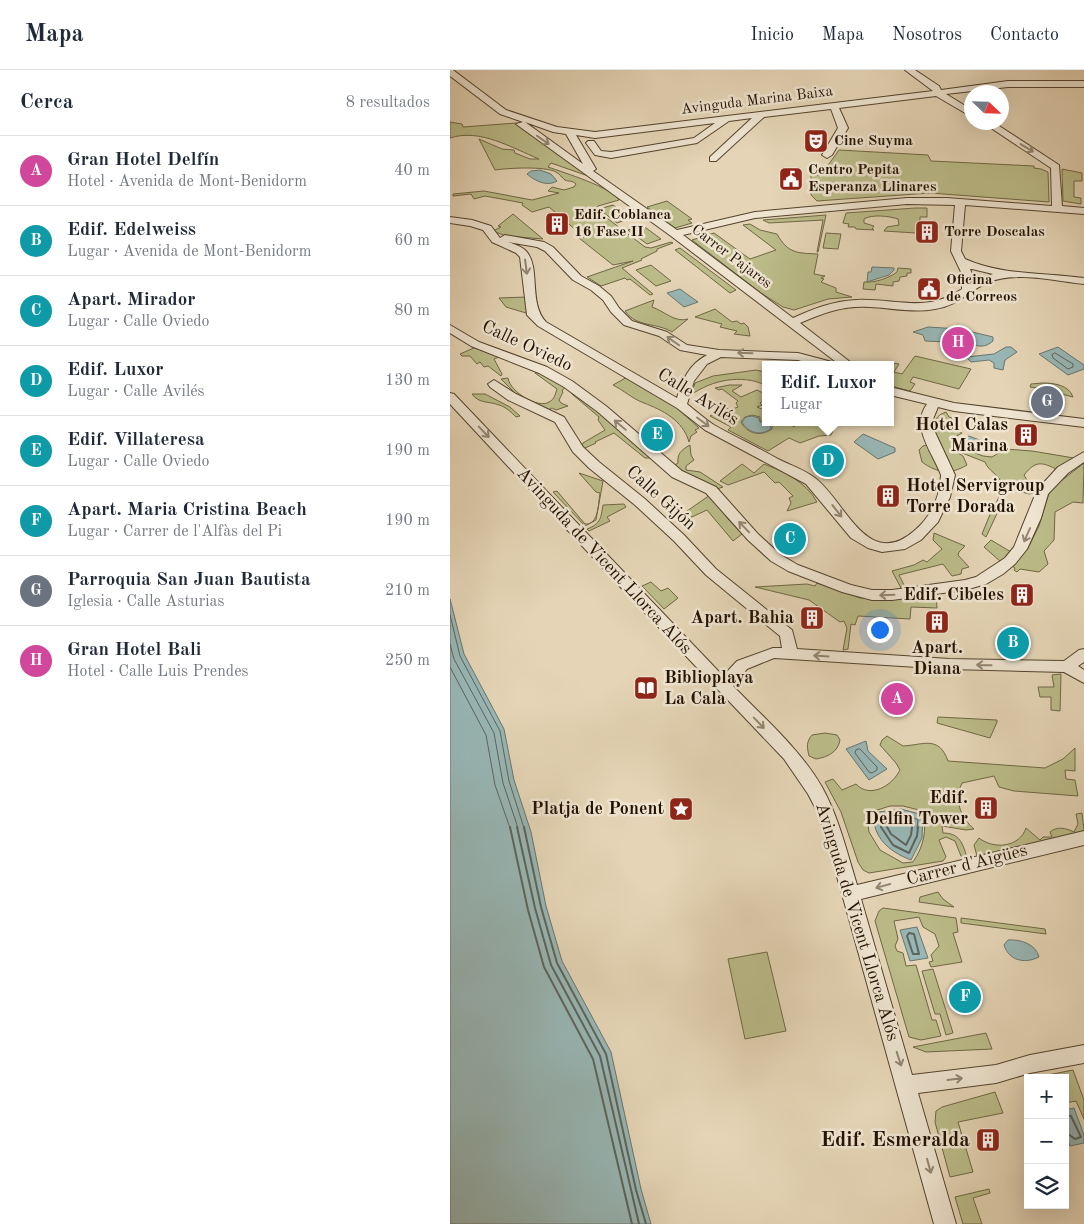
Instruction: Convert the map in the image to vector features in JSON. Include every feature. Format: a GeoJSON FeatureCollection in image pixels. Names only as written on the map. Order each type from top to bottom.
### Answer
{"type":"FeatureCollection","features":[{"type":"Feature","properties":{"kind":"street"},"geometry":{"type":"LineString","coordinates":[[910,70],[936,88],[938,93],[964,109]]}},
{"type":"Feature","properties":{"kind":"street","name":"Avinguda Marina Baixa"},"geometry":{"type":"LineString","coordinates":[[450,72],[503,112],[535,124],[569,132],[595,134],[620,133],[1008,84],[1084,84]]}},
{"type":"Feature","properties":{"kind":"street"},"geometry":{"type":"LineString","coordinates":[[827,155],[843,128],[834,106]]}},
{"type":"Feature","properties":{"kind":"street","name":"Carrer Pajares"},"geometry":{"type":"LineString","coordinates":[[503,112],[675,234],[843,361]]}},
{"type":"Feature","properties":{"kind":"street"},"geometry":{"type":"LineString","coordinates":[[713,159],[762,114]]}},
{"type":"Feature","properties":{"kind":"street"},"geometry":{"type":"LineString","coordinates":[[591,143],[598,153],[611,155],[697,140],[726,119]]}},
{"type":"Feature","properties":{"kind":"street"},"geometry":{"type":"LineString","coordinates":[[998,130],[1056,167],[1057,209]]}},
{"type":"Feature","properties":{"kind":"street","name":"Carrer Pajares"},"geometry":{"type":"LineString","coordinates":[[569,132],[594,175]]}},
{"type":"Feature","properties":{"kind":"street"},"geometry":{"type":"LineString","coordinates":[[675,234],[780,211],[907,201],[960,202],[1084,210]]}},
{"type":"Feature","properties":{"kind":"street"},"geometry":{"type":"LineString","coordinates":[[960,202],[956,251],[967,274],[967,292]]}},
{"type":"Feature","properties":{"kind":"street","name":"Calle Avilés"},"geometry":{"type":"LineString","coordinates":[[450,220],[472,223],[487,228],[500,243],[520,251],[524,256],[533,315],[542,324],[681,405],[708,427],[811,482],[823,493],[856,536],[872,545],[887,548],[906,544],[919,536],[937,513],[948,483],[947,470],[926,427],[928,408],[935,402]]}},
{"type":"Feature","properties":{"kind":"street"},"geometry":{"type":"LineString","coordinates":[[494,237],[540,244],[549,249],[576,278],[595,288],[607,298],[621,317],[628,323],[663,334],[684,348],[798,357],[813,361]]}},
{"type":"Feature","properties":{"kind":"street"},"geometry":{"type":"LineString","coordinates":[[961,261],[983,269],[1012,275],[1084,281]]}},
{"type":"Feature","properties":{"kind":"street"},"geometry":{"type":"LineString","coordinates":[[792,322],[818,311],[848,303],[934,306],[953,301],[986,279],[1012,275]]}},
{"type":"Feature","properties":{"kind":"street","name":"Calle Oviedo"},"geometry":{"type":"LineString","coordinates":[[450,328],[475,344],[543,370],[568,384],[602,409],[676,474],[711,490],[753,537],[776,558],[792,568],[848,589],[872,595],[899,594],[965,585],[981,581],[998,571],[1020,550],[1039,505],[1042,493],[1063,470],[1084,456]]}},
{"type":"Feature","properties":{"kind":"street"},"geometry":{"type":"LineString","coordinates":[[681,405],[688,380],[691,358],[700,350]]}},
{"type":"Feature","properties":{"kind":"street"},"geometry":{"type":"LineString","coordinates":[[688,380],[703,362],[719,352]]}},
{"type":"Feature","properties":{"kind":"street","name":"Calle Gijón"},"geometry":{"type":"LineString","coordinates":[[494,384],[512,397],[560,420],[571,434],[578,449],[594,465],[653,514],[716,576],[787,634],[790,653]]}},
{"type":"Feature","properties":{"kind":"street"},"geometry":{"type":"LineString","coordinates":[[894,392],[987,412],[1084,423]]}},
{"type":"Feature","properties":{"kind":"street","name":"Avinguda de Vicent Llorca Alós"},"geometry":{"type":"LineString","coordinates":[[450,397],[553,508],[790,755],[815,790],[827,815],[851,894],[907,1085],[945,1224]]}},
{"type":"Feature","properties":{"kind":"street"},"geometry":{"type":"LineString","coordinates":[[725,687],[728,680],[742,665],[773,654],[790,653],[949,664],[1067,667],[1084,677]]}},
{"type":"Feature","properties":{"kind":"street"},"geometry":{"type":"LineString","coordinates":[[1067,667],[1084,654]]}},
{"type":"Feature","properties":{"kind":"street","name":"Carrer d'Aigües"},"geometry":{"type":"LineString","coordinates":[[851,894],[958,866],[1084,838]]}},
{"type":"Feature","properties":{"kind":"street"},"geometry":{"type":"LineString","coordinates":[[907,1085],[996,1074],[1030,1064],[1084,1054]]}},
{"type":"Feature","properties":{"kind":"green space"},"geometry":{"type":"Polygon","coordinates":[[[450,122],[462,124],[463,127],[516,123],[591,177],[551,163],[548,167],[598,185],[619,200],[598,206],[595,209],[645,247],[651,248],[673,243],[657,249],[657,251],[642,260],[622,268],[653,294],[650,295],[630,279],[627,280],[625,278],[601,286],[587,277],[633,261],[613,265],[579,238],[584,237],[549,207],[532,212],[522,205],[523,203],[485,196],[474,199],[471,194],[453,196],[453,194],[484,191],[532,200],[559,193],[548,191],[552,187],[564,190],[574,187],[576,184],[565,180],[551,170],[517,168],[495,170],[479,139],[502,149],[514,150],[515,153],[530,159],[539,159],[484,137],[461,136],[450,138],[450,122]]]}},
{"type":"Feature","properties":{"kind":"green space"},"geometry":{"type":"Polygon","coordinates":[[[839,150],[928,155],[931,161],[1034,166],[1034,168],[1048,172],[1049,202],[930,193],[817,201],[811,195],[811,175],[821,175],[839,150]]]}},
{"type":"Feature","properties":{"kind":"green space"},"geometry":{"type":"Polygon","coordinates":[[[1062,169],[1082,173],[1082,181],[1074,181],[1074,197],[1081,198],[1081,204],[1063,201],[1062,169]]]}},
{"type":"Feature","properties":{"kind":"green space"},"geometry":{"type":"Polygon","coordinates":[[[667,201],[692,219],[688,220],[692,223],[675,228],[647,207],[667,201]]]}},
{"type":"Feature","properties":{"kind":"green space"},"geometry":{"type":"Polygon","coordinates":[[[613,205],[631,218],[617,223],[599,209],[613,205]]]}},
{"type":"Feature","properties":{"kind":"green space"},"geometry":{"type":"Polygon","coordinates":[[[927,208],[927,217],[920,217],[920,221],[917,222],[916,233],[884,231],[887,227],[899,225],[898,219],[885,216],[871,216],[864,219],[864,223],[874,226],[872,229],[874,230],[856,229],[855,227],[848,227],[849,224],[843,223],[846,213],[927,208]]]}},
{"type":"Feature","properties":{"kind":"green space"},"geometry":{"type":"Polygon","coordinates":[[[513,214],[543,239],[506,236],[493,231],[501,227],[498,226],[513,214]]]}},
{"type":"Feature","properties":{"kind":"green space"},"geometry":{"type":"Polygon","coordinates":[[[826,215],[818,252],[823,220],[769,223],[763,220],[826,215]]]}},
{"type":"Feature","properties":{"kind":"green space"},"geometry":{"type":"Polygon","coordinates":[[[750,224],[760,230],[777,234],[785,245],[794,251],[818,254],[814,274],[825,276],[821,278],[824,279],[821,282],[836,288],[836,292],[852,297],[828,299],[794,310],[783,307],[761,293],[692,240],[714,233],[750,259],[776,250],[743,225],[750,224]]]}},
{"type":"Feature","properties":{"kind":"green space"},"geometry":{"type":"Polygon","coordinates":[[[642,225],[661,239],[647,244],[628,230],[642,225]]]}},
{"type":"Feature","properties":{"kind":"green space"},"geometry":{"type":"Polygon","coordinates":[[[826,233],[841,234],[838,249],[823,248],[826,233]]]}},
{"type":"Feature","properties":{"kind":"green space"},"geometry":{"type":"Polygon","coordinates":[[[680,248],[736,290],[730,293],[675,250],[680,248]]]}},
{"type":"Feature","properties":{"kind":"green space"},"geometry":{"type":"Polygon","coordinates":[[[651,265],[671,281],[656,286],[636,270],[651,265]]]}},
{"type":"Feature","properties":{"kind":"green space"},"geometry":{"type":"Polygon","coordinates":[[[898,268],[911,269],[911,273],[900,277],[899,281],[893,282],[893,286],[876,284],[875,290],[863,289],[864,282],[873,282],[886,278],[897,272],[898,268]]]}},
{"type":"Feature","properties":{"kind":"green space"},"geometry":{"type":"Polygon","coordinates":[[[527,297],[526,313],[506,307],[499,298],[527,297]]]}},
{"type":"Feature","properties":{"kind":"green space"},"geometry":{"type":"Polygon","coordinates":[[[654,300],[652,307],[674,318],[688,319],[672,332],[635,320],[625,311],[654,300]]]}},
{"type":"Feature","properties":{"kind":"green space"},"geometry":{"type":"Polygon","coordinates":[[[715,309],[732,322],[744,323],[748,327],[750,336],[734,334],[737,331],[720,327],[722,324],[695,317],[715,309]]]}},
{"type":"Feature","properties":{"kind":"green space"},"geometry":{"type":"Polygon","coordinates":[[[476,347],[499,357],[494,359],[502,374],[501,376],[488,366],[484,367],[480,362],[477,364],[470,356],[462,356],[460,354],[476,347]]]}},
{"type":"Feature","properties":{"kind":"green space"},"geometry":{"type":"Polygon","coordinates":[[[915,356],[971,369],[959,389],[913,377],[910,382],[915,384],[910,391],[894,387],[894,372],[902,374],[915,356]]]}},
{"type":"Feature","properties":{"kind":"green space"},"geometry":{"type":"Polygon","coordinates":[[[894,363],[899,364],[894,372],[894,363]]]}},
{"type":"Feature","properties":{"kind":"green space"},"geometry":{"type":"Polygon","coordinates":[[[756,370],[762,371],[762,384],[747,380],[727,380],[717,382],[691,395],[695,383],[713,376],[756,370]]]}},
{"type":"Feature","properties":{"kind":"green space"},"geometry":{"type":"Polygon","coordinates":[[[537,371],[565,387],[559,400],[568,406],[556,410],[552,408],[548,410],[517,395],[501,379],[508,378],[519,394],[532,401],[544,404],[555,396],[557,389],[535,373],[537,371]]]}},
{"type":"Feature","properties":{"kind":"green space"},"geometry":{"type":"Polygon","coordinates":[[[629,376],[677,408],[699,428],[695,430],[697,432],[691,436],[689,442],[682,428],[671,417],[613,385],[629,376]]]}},
{"type":"Feature","properties":{"kind":"green space"},"geometry":{"type":"Polygon","coordinates":[[[1042,383],[1065,387],[1073,397],[1058,393],[1056,389],[1030,387],[1031,384],[1042,383]]]}},
{"type":"Feature","properties":{"kind":"green space"},"geometry":{"type":"Polygon","coordinates":[[[742,385],[732,391],[741,397],[757,390],[762,392],[762,401],[760,403],[762,405],[757,407],[762,409],[762,421],[760,421],[760,417],[752,415],[745,417],[741,422],[751,432],[763,433],[772,429],[772,426],[826,426],[833,431],[831,435],[819,436],[800,443],[789,438],[768,451],[728,430],[731,427],[710,416],[727,408],[730,410],[738,407],[736,403],[738,401],[722,389],[715,388],[742,385]]]}},
{"type":"Feature","properties":{"kind":"green space"},"geometry":{"type":"Polygon","coordinates":[[[572,392],[653,458],[645,458],[614,433],[583,449],[581,447],[583,443],[605,430],[598,420],[599,417],[572,392]]]}},
{"type":"Feature","properties":{"kind":"green space"},"geometry":{"type":"Polygon","coordinates":[[[472,394],[485,394],[510,407],[520,416],[516,417],[504,407],[481,401],[472,394]]]}},
{"type":"Feature","properties":{"kind":"green space"},"geometry":{"type":"Polygon","coordinates":[[[946,412],[949,417],[954,419],[948,426],[962,433],[953,438],[953,443],[983,456],[992,457],[1005,449],[1032,451],[1074,458],[1058,470],[1048,465],[1040,464],[1028,470],[1024,475],[1027,480],[1040,486],[1039,492],[1029,494],[1009,488],[986,537],[982,534],[1004,488],[999,478],[985,462],[952,449],[963,456],[967,465],[955,470],[944,471],[933,469],[922,462],[919,450],[923,446],[930,444],[932,429],[937,417],[946,412]]]}},
{"type":"Feature","properties":{"kind":"green space"},"geometry":{"type":"Polygon","coordinates":[[[690,445],[691,455],[694,460],[686,466],[686,470],[700,472],[723,487],[717,489],[673,466],[678,463],[680,452],[690,445]]]}},
{"type":"Feature","properties":{"kind":"green space"},"geometry":{"type":"Polygon","coordinates":[[[1084,463],[1083,503],[1073,502],[1055,512],[1054,540],[1044,551],[1048,564],[1039,572],[1020,569],[1017,572],[1012,566],[1027,550],[1039,526],[1049,493],[1057,484],[1084,463]]]}},
{"type":"Feature","properties":{"kind":"green space"},"geometry":{"type":"Polygon","coordinates":[[[742,464],[754,473],[764,464],[780,470],[801,483],[817,502],[787,511],[791,503],[789,498],[793,496],[779,482],[775,483],[764,472],[728,485],[720,481],[742,464]]]}},
{"type":"Feature","properties":{"kind":"green space"},"geometry":{"type":"Polygon","coordinates":[[[579,473],[603,481],[596,520],[585,526],[553,492],[557,491],[585,524],[593,521],[597,513],[600,493],[596,492],[579,473]]]}},
{"type":"Feature","properties":{"kind":"green space"},"geometry":{"type":"Polygon","coordinates":[[[710,495],[742,534],[733,541],[707,510],[681,522],[677,518],[710,495]]]}},
{"type":"Feature","properties":{"kind":"green space"},"geometry":{"type":"Polygon","coordinates":[[[624,504],[626,507],[607,517],[610,521],[589,531],[587,529],[598,522],[603,505],[624,504]]]}},
{"type":"Feature","properties":{"kind":"green space"},"geometry":{"type":"Polygon","coordinates":[[[934,533],[965,546],[958,555],[969,567],[962,569],[961,574],[952,576],[943,564],[899,575],[906,589],[902,590],[892,571],[914,565],[923,560],[927,562],[942,549],[933,540],[934,533]]]}},
{"type":"Feature","properties":{"kind":"green space"},"geometry":{"type":"Polygon","coordinates":[[[991,540],[1011,552],[1001,562],[984,547],[991,540]]]}},
{"type":"Feature","properties":{"kind":"green space"},"geometry":{"type":"Polygon","coordinates":[[[651,582],[661,591],[668,588],[678,598],[664,609],[642,586],[651,582]]]}},
{"type":"Feature","properties":{"kind":"green space"},"geometry":{"type":"Polygon","coordinates":[[[817,583],[860,598],[874,599],[936,593],[937,608],[911,607],[910,619],[858,616],[855,625],[851,624],[848,649],[843,650],[847,628],[844,621],[840,622],[809,600],[755,587],[807,584],[815,586],[817,583]]]}},
{"type":"Feature","properties":{"kind":"green space"},"geometry":{"type":"Polygon","coordinates":[[[1061,674],[1060,711],[1051,710],[1051,697],[1040,697],[1038,687],[1054,687],[1052,675],[1061,674]]]}},
{"type":"Feature","properties":{"kind":"green space"},"geometry":{"type":"Polygon","coordinates":[[[938,717],[997,720],[997,722],[990,738],[937,723],[938,717]]]}},
{"type":"Feature","properties":{"kind":"green space"},"geometry":{"type":"Polygon","coordinates":[[[825,733],[837,735],[840,740],[837,748],[832,753],[820,758],[816,759],[809,756],[808,745],[812,735],[825,733]]]}},
{"type":"Feature","properties":{"kind":"green space"},"geometry":{"type":"Polygon","coordinates":[[[887,736],[903,746],[930,743],[940,748],[948,761],[1045,768],[1063,759],[1075,748],[1075,771],[1065,770],[1066,779],[1075,780],[1078,796],[1014,791],[999,787],[994,776],[962,783],[959,796],[960,808],[965,819],[974,829],[966,830],[942,826],[943,833],[953,835],[960,840],[967,858],[961,856],[955,841],[946,837],[939,840],[946,857],[943,861],[869,873],[863,870],[858,862],[841,812],[825,782],[833,779],[842,790],[856,784],[868,790],[874,790],[880,789],[892,781],[900,770],[880,745],[887,736]],[[890,806],[871,812],[868,824],[869,832],[880,850],[903,863],[913,862],[917,856],[924,838],[925,825],[923,811],[903,806],[890,806]]]}},
{"type":"Feature","properties":{"kind":"green space"},"geometry":{"type":"Polygon","coordinates":[[[1082,813],[1084,830],[1081,832],[977,856],[974,845],[979,838],[992,844],[1006,845],[1018,839],[1026,828],[1040,840],[1043,837],[1052,837],[1050,832],[1059,828],[1074,832],[1078,824],[1076,814],[1082,813]]]}},
{"type":"Feature","properties":{"kind":"green space"},"geometry":{"type":"Polygon","coordinates":[[[938,892],[943,899],[954,907],[919,902],[920,897],[938,892]]]}},
{"type":"Feature","properties":{"kind":"green space"},"geometry":{"type":"Polygon","coordinates":[[[883,908],[956,918],[958,932],[953,933],[962,962],[931,967],[929,962],[933,961],[931,955],[939,946],[935,934],[923,927],[919,917],[894,921],[898,939],[895,946],[897,951],[903,953],[906,966],[916,965],[932,1020],[936,1020],[941,1036],[921,1040],[909,1037],[875,921],[879,911],[883,908]]]}},
{"type":"Feature","properties":{"kind":"green space"},"geometry":{"type":"Polygon","coordinates":[[[961,918],[1045,929],[1046,934],[961,923],[961,918]]]}},
{"type":"Feature","properties":{"kind":"green space"},"geometry":{"type":"Polygon","coordinates":[[[767,952],[786,1031],[745,1039],[728,959],[767,952]]]}},
{"type":"Feature","properties":{"kind":"green space"},"geometry":{"type":"Polygon","coordinates":[[[933,969],[953,1033],[946,1035],[940,1014],[935,1014],[922,971],[933,969]]]}},
{"type":"Feature","properties":{"kind":"green space"},"geometry":{"type":"Polygon","coordinates":[[[986,1033],[992,1049],[926,1052],[913,1047],[986,1033]]]}},
{"type":"Feature","properties":{"kind":"green space"},"geometry":{"type":"Polygon","coordinates":[[[1073,1070],[1084,1100],[1084,1119],[1076,1101],[1069,1102],[1069,1074],[1053,1074],[1073,1070]]]}},
{"type":"Feature","properties":{"kind":"green space"},"geometry":{"type":"Polygon","coordinates":[[[995,1092],[1003,1113],[958,1122],[973,1172],[950,1177],[935,1122],[936,1111],[942,1107],[995,1092]]]}},
{"type":"Feature","properties":{"kind":"green space"},"geometry":{"type":"Polygon","coordinates":[[[989,1189],[990,1193],[973,1198],[982,1224],[963,1224],[955,1197],[989,1189]]]}},
{"type":"Feature","properties":{"kind":"water"},"geometry":{"type":"Polygon","coordinates":[[[540,170],[551,174],[557,181],[553,183],[541,182],[527,174],[531,171],[540,170]]]}},
{"type":"Feature","properties":{"kind":"water"},"geometry":{"type":"Polygon","coordinates":[[[872,267],[894,268],[894,270],[889,275],[867,282],[868,272],[871,272],[872,267]]]}},
{"type":"Feature","properties":{"kind":"water"},"geometry":{"type":"Polygon","coordinates":[[[680,289],[698,302],[684,307],[667,293],[680,289]]]}},
{"type":"Feature","properties":{"kind":"water"},"geometry":{"type":"Polygon","coordinates":[[[928,327],[960,329],[993,337],[993,341],[987,345],[977,346],[951,336],[946,342],[925,341],[923,335],[913,332],[928,327]]]}},
{"type":"Feature","properties":{"kind":"water"},"geometry":{"type":"Polygon","coordinates":[[[1006,347],[1011,347],[1017,352],[1005,360],[1003,370],[994,368],[994,363],[989,360],[971,362],[966,357],[994,354],[1006,347]]]}},
{"type":"Feature","properties":{"kind":"water"},"geometry":{"type":"Polygon","coordinates":[[[1058,347],[1084,365],[1084,369],[1068,375],[1039,354],[1058,347]]]}},
{"type":"Feature","properties":{"kind":"water"},"geometry":{"type":"Polygon","coordinates":[[[746,417],[759,418],[762,426],[771,426],[771,429],[759,433],[751,431],[742,422],[746,417]]]}},
{"type":"Feature","properties":{"kind":"water"},"geometry":{"type":"Polygon","coordinates":[[[863,434],[895,448],[895,452],[878,459],[854,442],[863,434]]]}},
{"type":"Feature","properties":{"kind":"water"},"geometry":{"type":"Polygon","coordinates":[[[969,436],[990,444],[992,448],[985,451],[963,443],[962,438],[969,436]]]}},
{"type":"Feature","properties":{"kind":"water"},"geometry":{"type":"Polygon","coordinates":[[[450,599],[464,654],[504,729],[514,780],[531,832],[546,906],[562,961],[611,1052],[641,1189],[651,1224],[450,1224],[450,599]]]}},
{"type":"Feature","properties":{"kind":"water"},"geometry":{"type":"Polygon","coordinates":[[[866,741],[868,751],[887,769],[869,780],[846,749],[866,741]]]}},
{"type":"Feature","properties":{"kind":"water"},"geometry":{"type":"Polygon","coordinates":[[[901,809],[923,815],[922,838],[911,860],[896,853],[884,844],[876,831],[874,823],[873,815],[879,812],[901,809]]]}},
{"type":"Feature","properties":{"kind":"water"},"geometry":{"type":"Polygon","coordinates":[[[917,927],[928,958],[910,961],[900,930],[917,927]]]}},
{"type":"Feature","properties":{"kind":"water"},"geometry":{"type":"Polygon","coordinates":[[[1008,940],[1027,943],[1035,949],[1039,957],[1028,960],[1014,958],[1004,945],[1008,940]]]}},
{"type":"Feature","properties":{"kind":"water"},"geometry":{"type":"Polygon","coordinates":[[[1074,1108],[1084,1135],[1084,1143],[1070,1146],[1069,1109],[1074,1108]]]}},
{"type":"Feature","properties":{"kind":"place","name":"Cine Suyma"},"geometry":{"type":"Point","coordinates":[816,141]}},
{"type":"Feature","properties":{"kind":"place","name":"Centro Pepita Esperanza Llinares"},"geometry":{"type":"Point","coordinates":[791,179]}},
{"type":"Feature","properties":{"kind":"place","name":"Edif. Coblanca 16 Fase II"},"geometry":{"type":"Point","coordinates":[557,224]}},
{"type":"Feature","properties":{"kind":"place","name":"Torre Doscalas"},"geometry":{"type":"Point","coordinates":[927,232]}},
{"type":"Feature","properties":{"kind":"place","name":"Oficina de Correos"},"geometry":{"type":"Point","coordinates":[929,289]}},
{"type":"Feature","properties":{"kind":"place","name":"Gran Hotel Bali"},"geometry":{"type":"Point","coordinates":[958,343]}},
{"type":"Feature","properties":{"kind":"place","name":"Parroquia San Juan Bautista"},"geometry":{"type":"Point","coordinates":[1047,402]}},
{"type":"Feature","properties":{"kind":"place","name":"Edif. Villateresa"},"geometry":{"type":"Point","coordinates":[657,435]}},
{"type":"Feature","properties":{"kind":"place","name":"Hotel Calas Marina"},"geometry":{"type":"Point","coordinates":[1026,435]}},
{"type":"Feature","properties":{"kind":"place","name":"Edif. Luxor"},"geometry":{"type":"Point","coordinates":[828,461]}},
{"type":"Feature","properties":{"kind":"place","name":"Hotel Servigroup Torre Dorada"},"geometry":{"type":"Point","coordinates":[888,496]}},
{"type":"Feature","properties":{"kind":"place","name":"Apart. Mirador"},"geometry":{"type":"Point","coordinates":[790,539]}},
{"type":"Feature","properties":{"kind":"place","name":"Edif. Cibeles"},"geometry":{"type":"Point","coordinates":[1022,595]}},
{"type":"Feature","properties":{"kind":"place","name":"Apart. Bahia"},"geometry":{"type":"Point","coordinates":[812,618]}},
{"type":"Feature","properties":{"kind":"place","name":"Apart. Diana"},"geometry":{"type":"Point","coordinates":[937,622]}},
{"type":"Feature","properties":{"kind":"place","name":"Edif. Edelweiss"},"geometry":{"type":"Point","coordinates":[1013,643]}},
{"type":"Feature","properties":{"kind":"place","name":"Biblioplaya La Cala"},"geometry":{"type":"Point","coordinates":[646,688]}},
{"type":"Feature","properties":{"kind":"place","name":"Gran Hotel Delfín"},"geometry":{"type":"Point","coordinates":[897,699]}},
{"type":"Feature","properties":{"kind":"place","name":"Edif. Delfin Tower"},"geometry":{"type":"Point","coordinates":[986,808]}},
{"type":"Feature","properties":{"kind":"place","name":"Platja de Ponent"},"geometry":{"type":"Point","coordinates":[681,809]}},
{"type":"Feature","properties":{"kind":"place","name":"Apart. Maria Cristina Beach"},"geometry":{"type":"Point","coordinates":[965,997]}},
{"type":"Feature","properties":{"kind":"place","name":"Edif. Esmeralda"},"geometry":{"type":"Point","coordinates":[988,1140]}}]}
